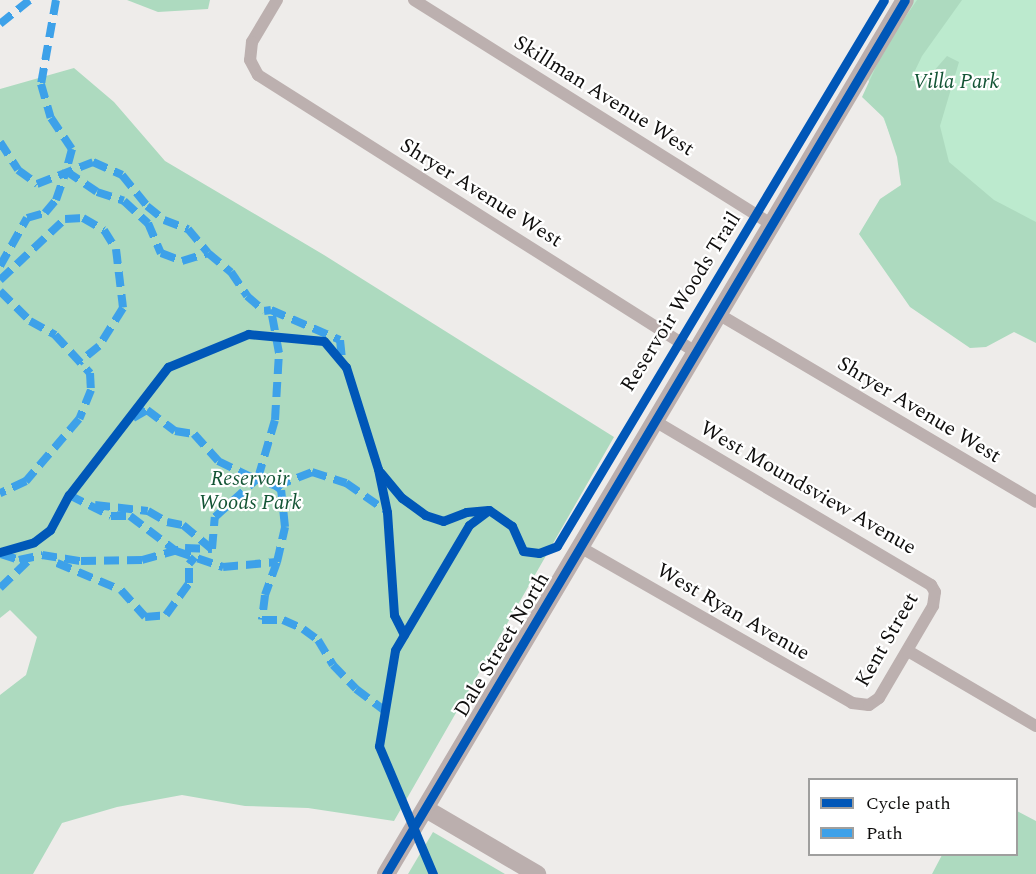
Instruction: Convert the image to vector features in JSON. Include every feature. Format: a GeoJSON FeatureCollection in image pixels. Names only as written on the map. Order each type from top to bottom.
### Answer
{"type":"FeatureCollection","features":[{"type":"Feature","properties":{"kind":"main road","name":"Dale Street North"},"geometry":{"type":"LineString","coordinates":[[386,874],[905,0]]}},
{"type":"Feature","properties":{"kind":"main road"},"geometry":{"type":"LineString","coordinates":[[426,809],[537,874]]}},
{"type":"Feature","properties":{"kind":"street","name":"Shryer Avenue West"},"geometry":{"type":"LineString","coordinates":[[277,0],[252,42],[250,60],[258,75],[697,353]]}},
{"type":"Feature","properties":{"kind":"street","name":"Skillman Avenue West"},"geometry":{"type":"LineString","coordinates":[[414,0],[772,225]]}},
{"type":"Feature","properties":{"kind":"street","name":"Shryer Avenue West"},"geometry":{"type":"LineString","coordinates":[[720,315],[1036,502]]}},
{"type":"Feature","properties":{"kind":"street","name":"West Moundsview Avenue"},"geometry":{"type":"LineString","coordinates":[[656,422],[927,580],[935,592]]}},
{"type":"Feature","properties":{"kind":"street","name":"West Ryan Avenue"},"geometry":{"type":"LineString","coordinates":[[580,547],[852,703],[869,705]]}},
{"type":"Feature","properties":{"kind":"street","name":"Kent Street"},"geometry":{"type":"LineString","coordinates":[[869,705],[879,698],[908,651],[933,606],[935,592]]}},
{"type":"Feature","properties":{"kind":"street"},"geometry":{"type":"LineString","coordinates":[[908,651],[1036,726]]}},
{"type":"Feature","properties":{"kind":"green space"},"geometry":{"type":"Polygon","coordinates":[[[127,0],[210,0],[208,9],[158,12],[127,0]]]}},
{"type":"Feature","properties":{"kind":"green space","name":"Villa Park"},"geometry":{"type":"Polygon","coordinates":[[[905,0],[1036,0],[1036,335],[948,280],[864,69],[905,0]]]}},
{"type":"Feature","properties":{"kind":"green space"},"geometry":{"type":"Polygon","coordinates":[[[917,0],[962,0],[922,56],[910,81],[925,81],[947,56],[959,62],[940,126],[949,162],[994,200],[1036,222],[1036,343],[1014,332],[986,347],[970,348],[910,307],[859,234],[880,199],[901,185],[897,157],[884,118],[862,97],[885,47],[917,0]]]}},
{"type":"Feature","properties":{"kind":"green space","name":"Reservoir Woods Park"},"geometry":{"type":"Polygon","coordinates":[[[74,68],[114,102],[165,161],[324,255],[614,437],[394,821],[308,808],[245,806],[182,795],[117,807],[62,823],[33,874],[0,874],[0,695],[26,675],[37,637],[10,610],[0,618],[0,89],[74,68]]]}},
{"type":"Feature","properties":{"kind":"green space"},"geometry":{"type":"Polygon","coordinates":[[[1018,812],[1036,821],[1036,874],[932,874],[941,856],[1018,856],[1018,812]]]}},
{"type":"Feature","properties":{"kind":"green space"},"geometry":{"type":"Polygon","coordinates":[[[433,832],[505,874],[408,874],[433,832]]]}},
{"type":"Feature","properties":{"kind":"marked path"},"geometry":{"type":"LineString","coordinates":[[0,24],[30,0]]}},
{"type":"Feature","properties":{"kind":"marked path"},"geometry":{"type":"LineString","coordinates":[[56,0],[41,84],[51,118],[72,149],[66,171]]}},
{"type":"Feature","properties":{"kind":"marked path"},"geometry":{"type":"LineString","coordinates":[[0,142],[18,170],[37,184],[93,162],[122,175],[147,206],[164,220],[188,229],[208,253]]}},
{"type":"Feature","properties":{"kind":"marked path"},"geometry":{"type":"LineString","coordinates":[[0,266],[27,218],[45,213],[56,200],[66,171],[97,192],[124,201],[148,223],[161,253],[182,261],[208,253],[231,272],[247,296],[264,311],[271,310],[340,340],[342,360]]}},
{"type":"Feature","properties":{"kind":"marked path"},"geometry":{"type":"LineString","coordinates":[[0,280],[65,219],[83,218],[104,230],[116,249],[123,308],[99,346],[79,362]]}},
{"type":"Feature","properties":{"kind":"marked path"},"geometry":{"type":"LineString","coordinates":[[0,291],[30,321],[55,335],[90,373],[91,390],[79,419],[26,481],[0,493]]}},
{"type":"Feature","properties":{"kind":"marked path"},"geometry":{"type":"LineString","coordinates":[[1,554],[19,560],[42,555],[81,561],[142,560],[185,548],[212,549],[215,517],[258,478],[275,420],[279,353],[271,310]]}},
{"type":"Feature","properties":{"kind":"marked path"},"geometry":{"type":"LineString","coordinates":[[133,418],[147,410],[175,431],[194,434],[218,461],[276,486],[312,472],[346,483],[385,510]]}},
{"type":"Feature","properties":{"kind":"marked path"},"geometry":{"type":"LineString","coordinates":[[69,495],[111,516],[130,516],[176,551],[223,567],[277,562],[285,527],[281,490],[276,486]]}},
{"type":"Feature","properties":{"kind":"marked path"},"geometry":{"type":"LineString","coordinates":[[95,505],[148,511],[167,522],[183,525],[212,549]]}},
{"type":"Feature","properties":{"kind":"marked path"},"geometry":{"type":"LineString","coordinates":[[57,563],[121,590],[145,617],[166,615],[189,583],[189,564],[195,557]]}},
{"type":"Feature","properties":{"kind":"marked path"},"geometry":{"type":"LineString","coordinates":[[0,588],[31,558]]}},
{"type":"Feature","properties":{"kind":"marked path"},"geometry":{"type":"LineString","coordinates":[[277,562],[265,595],[262,620],[283,620],[303,629],[318,640],[333,665],[356,689],[387,712]]}},
{"type":"Feature","properties":{"kind":"cycle path","name":"Reservoir Woods Trail"},"geometry":{"type":"LineString","coordinates":[[433,874],[379,746],[395,650],[469,525],[489,510],[512,526],[523,551],[539,553],[557,546],[884,0]]}},
{"type":"Feature","properties":{"kind":"cycle path"},"geometry":{"type":"LineString","coordinates":[[386,874],[905,0]]}},
{"type":"Feature","properties":{"kind":"cycle path"},"geometry":{"type":"LineString","coordinates":[[0,552],[34,542],[50,530],[69,495],[168,367],[248,334],[324,341],[346,367],[378,469],[387,512],[394,615],[404,635]]}},
{"type":"Feature","properties":{"kind":"cycle path"},"geometry":{"type":"LineString","coordinates":[[380,472],[402,498],[425,515],[443,521],[466,512],[488,510]]}}]}
